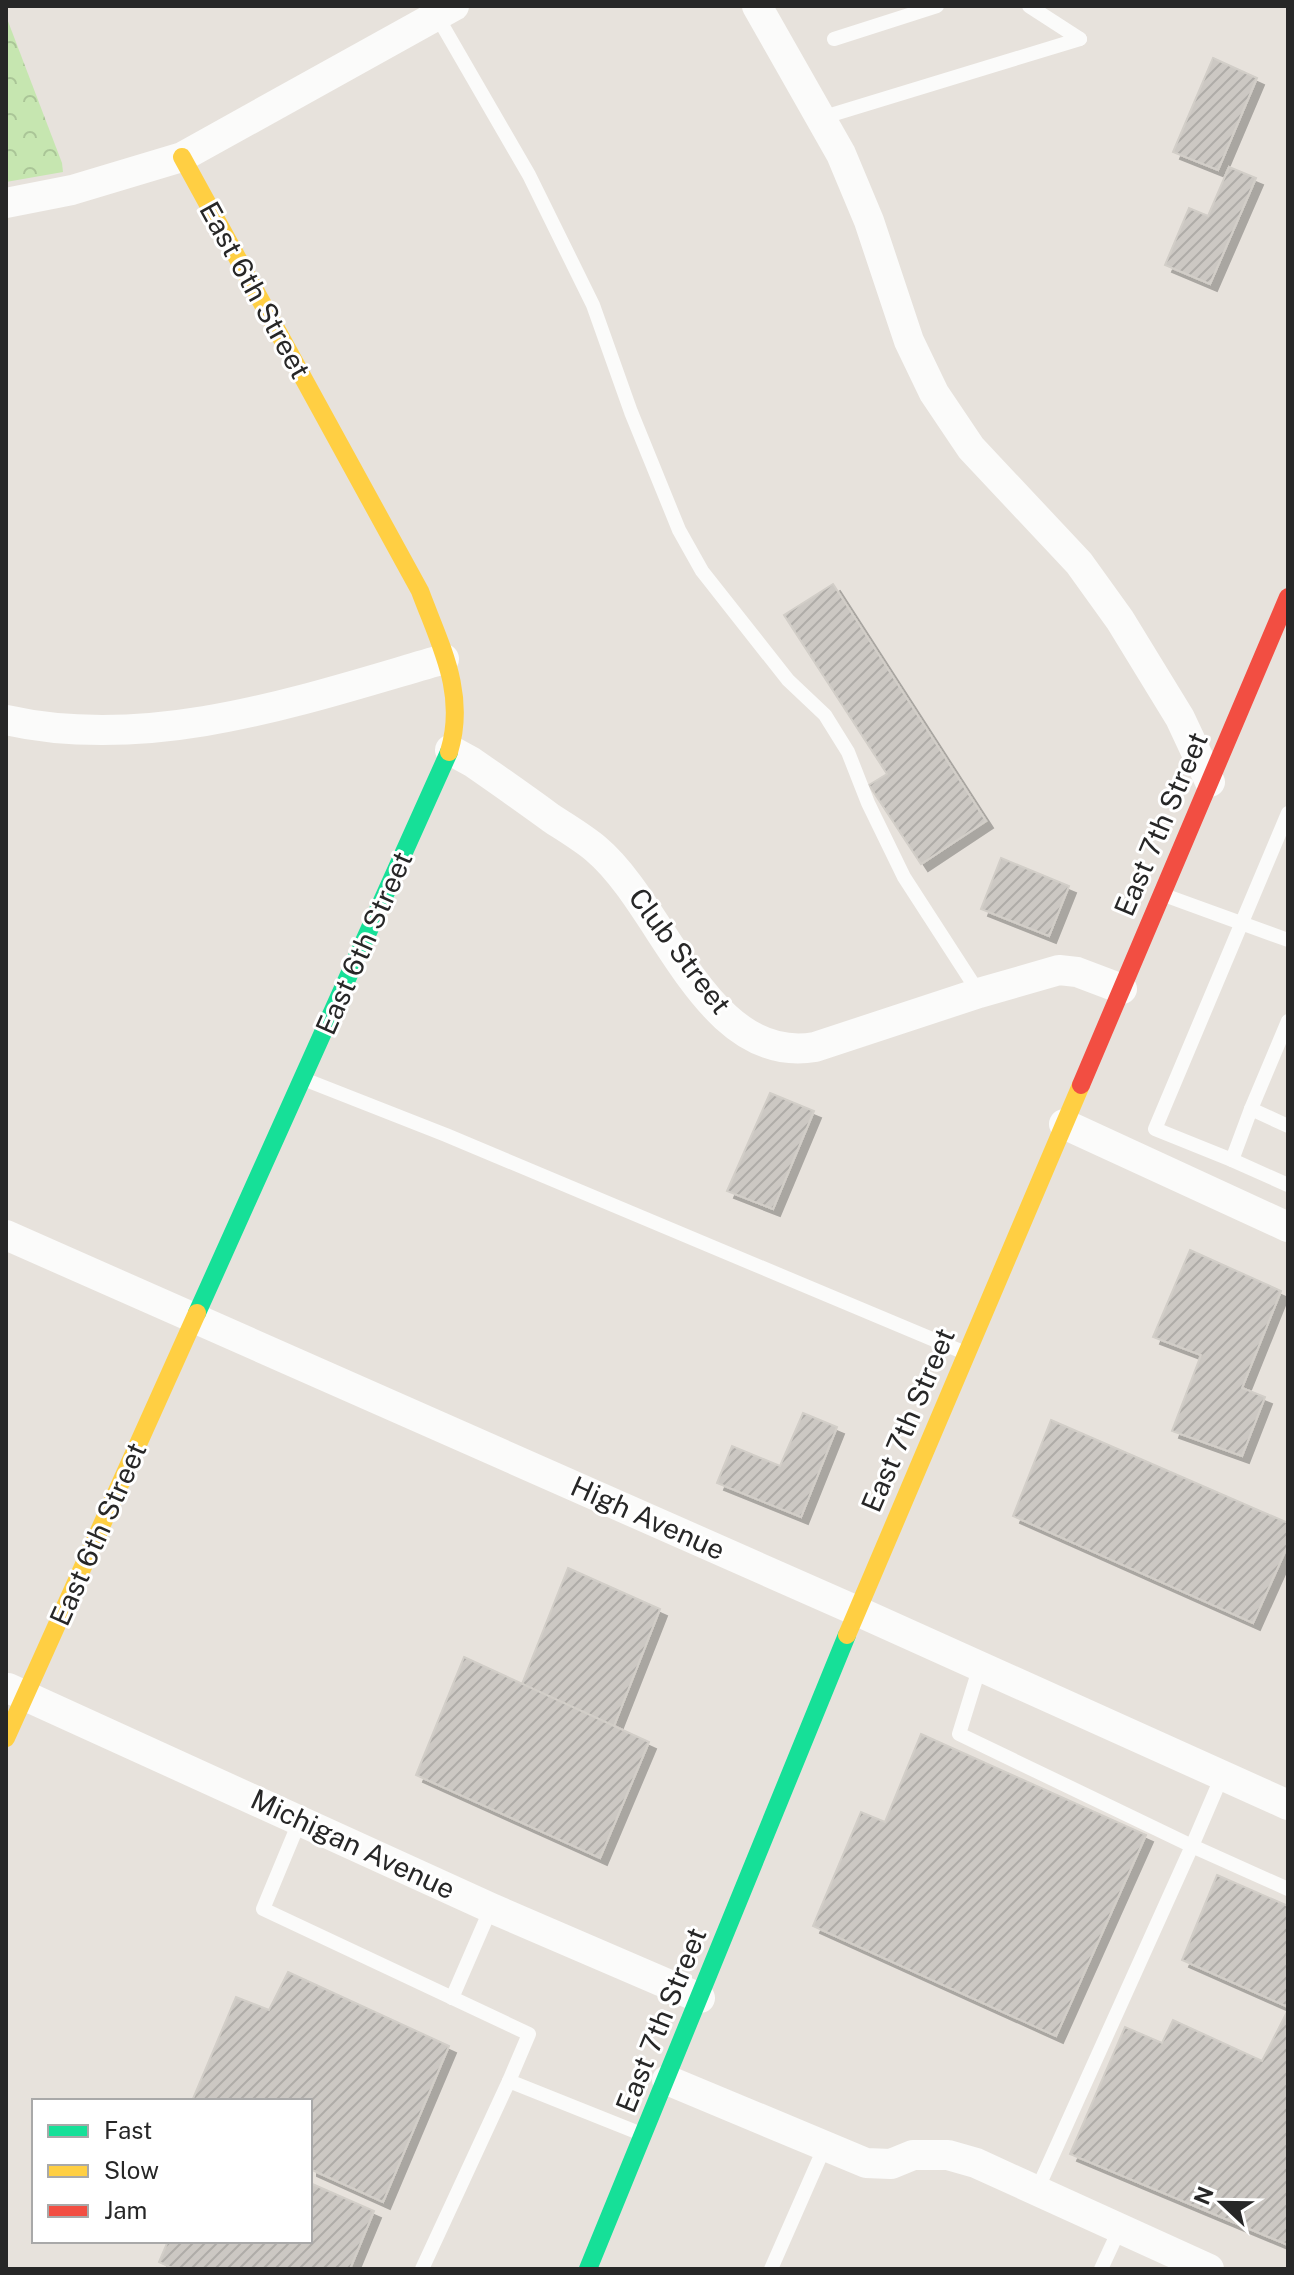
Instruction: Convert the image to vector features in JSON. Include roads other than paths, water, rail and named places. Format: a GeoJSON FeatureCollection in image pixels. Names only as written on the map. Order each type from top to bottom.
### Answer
{"type":"FeatureCollection","features":[{"type":"Feature","properties":{"kind":"main road","name":"East 6th Street"},"geometry":{"type":"LineString","coordinates":[[6,1738],[16,1692],[196,1319],[450,750],[457,711],[444,659],[420,591],[182,157]]}},
{"type":"Feature","properties":{"kind":"main road","name":"East 7th Street"},"geometry":{"type":"LineString","coordinates":[[588,2269],[857,1611],[1210,782],[1281,634],[1288,597]]}},
{"type":"Feature","properties":{"kind":"street"},"geometry":{"type":"LineString","coordinates":[[757,6],[841,154],[869,221],[909,341],[934,393],[971,448],[1079,563],[1120,620],[1180,718],[1210,782]]}},
{"type":"Feature","properties":{"kind":"street"},"geometry":{"type":"LineString","coordinates":[[6,203],[72,190],[182,157],[446,11]]}},
{"type":"Feature","properties":{"kind":"street"},"geometry":{"type":"LineString","coordinates":[[6,720],[97,729],[179,724],[303,699],[444,659]]}},
{"type":"Feature","properties":{"kind":"street","name":"Club Street"},"geometry":{"type":"LineString","coordinates":[[450,750],[472,762],[596,849],[626,879],[678,960],[721,1013],[750,1036],[774,1047],[796,1050],[815,1047],[1059,970],[1077,972],[1122,989]]}},
{"type":"Feature","properties":{"kind":"street"},"geometry":{"type":"LineString","coordinates":[[1064,1124],[1288,1227]]}},
{"type":"Feature","properties":{"kind":"street","name":"High Avenue"},"geometry":{"type":"LineString","coordinates":[[6,1235],[1288,1805]]}},
{"type":"Feature","properties":{"kind":"street","name":"Michigan Avenue"},"geometry":{"type":"LineString","coordinates":[[16,1692],[491,1908],[700,1998]]}},
{"type":"Feature","properties":{"kind":"street"},"geometry":{"type":"LineString","coordinates":[[667,2080],[866,2163],[891,2164],[913,2155],[948,2155],[976,2163],[1209,2269]]}},
{"type":"Feature","properties":{"kind":"lane"},"geometry":{"type":"LineString","coordinates":[[834,39],[937,6]]}},
{"type":"Feature","properties":{"kind":"lane"},"geometry":{"type":"LineString","coordinates":[[821,118],[1080,39],[1029,6]]}},
{"type":"Feature","properties":{"kind":"lane"},"geometry":{"type":"LineString","coordinates":[[446,11],[593,305],[631,412],[679,530],[702,571],[788,680],[825,715],[848,752],[868,803],[904,877],[979,993]]}},
{"type":"Feature","properties":{"kind":"lane"},"geometry":{"type":"LineString","coordinates":[[1288,813],[1155,1129],[1288,1185]]}},
{"type":"Feature","properties":{"kind":"lane"},"geometry":{"type":"LineString","coordinates":[[1162,894],[1288,940]]}},
{"type":"Feature","properties":{"kind":"lane"},"geometry":{"type":"LineString","coordinates":[[1232,1160],[1287,1029]]}},
{"type":"Feature","properties":{"kind":"lane"},"geometry":{"type":"LineString","coordinates":[[303,1079],[446,1135],[967,1353]]}},
{"type":"Feature","properties":{"kind":"lane"},"geometry":{"type":"LineString","coordinates":[[1251,1109],[1288,1126]]}},
{"type":"Feature","properties":{"kind":"lane"},"geometry":{"type":"LineString","coordinates":[[980,1666],[959,1734],[1288,1889]]}},
{"type":"Feature","properties":{"kind":"lane"},"geometry":{"type":"LineString","coordinates":[[1037,2190],[1222,1776]]}},
{"type":"Feature","properties":{"kind":"lane"},"geometry":{"type":"LineString","coordinates":[[300,1820],[263,1909],[529,2034],[422,2269]]}},
{"type":"Feature","properties":{"kind":"lane"},"geometry":{"type":"LineString","coordinates":[[452,1998],[491,1908]]}},
{"type":"Feature","properties":{"kind":"lane"},"geometry":{"type":"LineString","coordinates":[[509,2081],[644,2135]]}},
{"type":"Feature","properties":{"kind":"lane"},"geometry":{"type":"LineString","coordinates":[[771,2269],[825,2146]]}},
{"type":"Feature","properties":{"kind":"lane"},"geometry":{"type":"LineString","coordinates":[[1101,2269],[1120,2228]]}}]}
